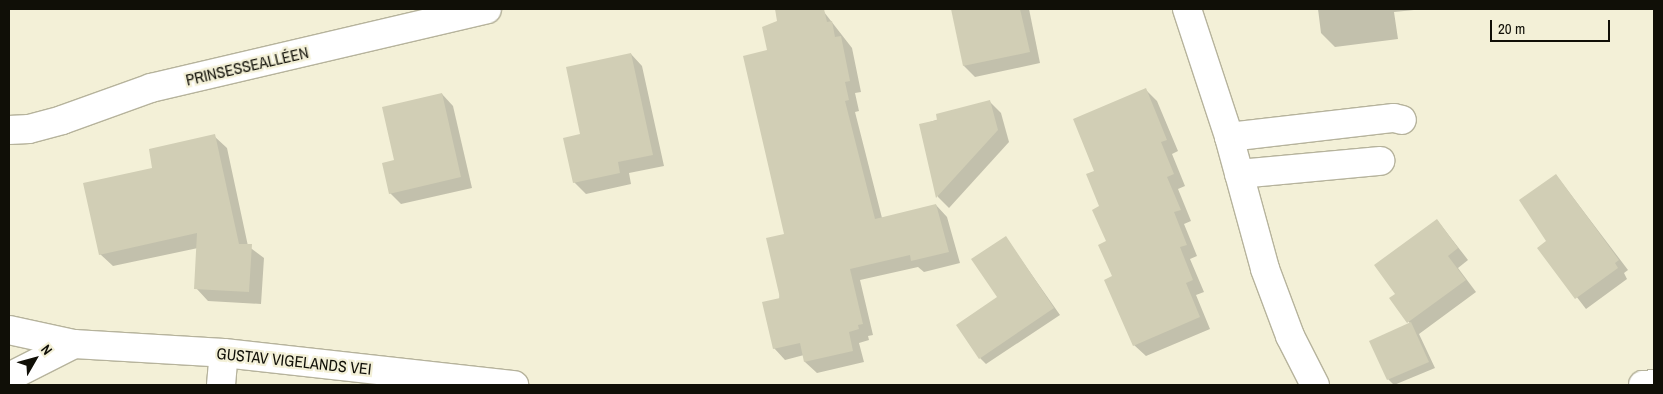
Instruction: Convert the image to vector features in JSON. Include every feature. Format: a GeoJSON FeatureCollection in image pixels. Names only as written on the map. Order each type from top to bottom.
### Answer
{"type":"FeatureCollection","features":[{"type":"Feature","properties":{"kind":"street","name":"PRINSESSEALLÉEN"},"geometry":{"type":"LineString","coordinates":[[9,130],[29,129],[62,120],[151,88],[487,9]]}},
{"type":"Feature","properties":{"kind":"street"},"geometry":{"type":"LineString","coordinates":[[1187,9],[1229,137],[1266,269],[1290,336],[1315,385]]}},
{"type":"Feature","properties":{"kind":"street"},"geometry":{"type":"LineString","coordinates":[[1229,137],[1394,118],[1402,120]]}},
{"type":"Feature","properties":{"kind":"street"},"geometry":{"type":"LineString","coordinates":[[1239,174],[1380,161]]}},
{"type":"Feature","properties":{"kind":"street","name":"GUSTAV VIGELANDS VEI"},"geometry":{"type":"LineString","coordinates":[[9,330],[74,344],[224,353],[514,385]]}},
{"type":"Feature","properties":{"kind":"street"},"geometry":{"type":"LineString","coordinates":[[9,377],[74,344]]}},
{"type":"Feature","properties":{"kind":"street"},"geometry":{"type":"LineString","coordinates":[[221,385],[224,353]]}},
{"type":"Feature","properties":{"kind":"street"},"geometry":{"type":"LineString","coordinates":[[1643,385],[1654,384]]}},
{"type":"Feature","properties":{"kind":"building"},"geometry":{"type":"Polygon","coordinates":[[[775,9],[824,9],[827,22],[832,21],[835,37],[841,36],[850,81],[845,82],[849,100],[845,101],[875,219],[936,204],[949,252],[911,261],[910,255],[850,269],[863,324],[858,325],[859,329],[849,332],[853,351],[804,362],[800,343],[773,349],[762,302],[780,298],[766,238],[784,234],[743,56],[767,50],[762,27],[777,21],[775,9]]]}},
{"type":"Feature","properties":{"kind":"building"},"geometry":{"type":"Polygon","coordinates":[[[951,9],[1020,9],[1030,52],[963,66],[951,9]]]}},
{"type":"Feature","properties":{"kind":"building"},"geometry":{"type":"Polygon","coordinates":[[[631,53],[653,155],[618,162],[620,173],[573,183],[563,138],[580,134],[566,67],[631,53]]]}},
{"type":"Feature","properties":{"kind":"building"},"geometry":{"type":"Polygon","coordinates":[[[1146,88],[1167,140],[1161,142],[1174,174],[1167,177],[1181,210],[1174,212],[1187,245],[1180,247],[1193,280],[1186,283],[1200,317],[1133,346],[1104,280],[1112,276],[1098,245],[1106,241],[1092,210],[1099,206],[1086,174],[1094,171],[1073,119],[1146,88]]]}},
{"type":"Feature","properties":{"kind":"building"},"geometry":{"type":"Polygon","coordinates":[[[442,93],[461,177],[389,194],[382,163],[394,160],[382,107],[442,93]]]}},
{"type":"Feature","properties":{"kind":"building"},"geometry":{"type":"Polygon","coordinates":[[[990,100],[998,130],[936,198],[919,124],[937,120],[936,114],[990,100]]]}},
{"type":"Feature","properties":{"kind":"building"},"geometry":{"type":"Polygon","coordinates":[[[215,134],[239,244],[252,244],[249,292],[194,289],[197,233],[99,255],[83,183],[152,168],[149,149],[215,134]]]}},
{"type":"Feature","properties":{"kind":"building"},"geometry":{"type":"Polygon","coordinates":[[[1556,174],[1619,260],[1615,263],[1618,268],[1575,299],[1537,248],[1546,241],[1519,200],[1556,174]]]}},
{"type":"Feature","properties":{"kind":"building"},"geometry":{"type":"Polygon","coordinates":[[[1437,219],[1458,248],[1448,256],[1466,280],[1407,323],[1389,298],[1395,294],[1374,265],[1437,219]]]}},
{"type":"Feature","properties":{"kind":"building"},"geometry":{"type":"Polygon","coordinates":[[[1006,236],[1054,308],[979,359],[956,325],[997,297],[971,259],[1006,236]]]}},
{"type":"Feature","properties":{"kind":"building"},"geometry":{"type":"Polygon","coordinates":[[[1411,322],[1429,362],[1387,380],[1369,341],[1411,322]]]}}]}
